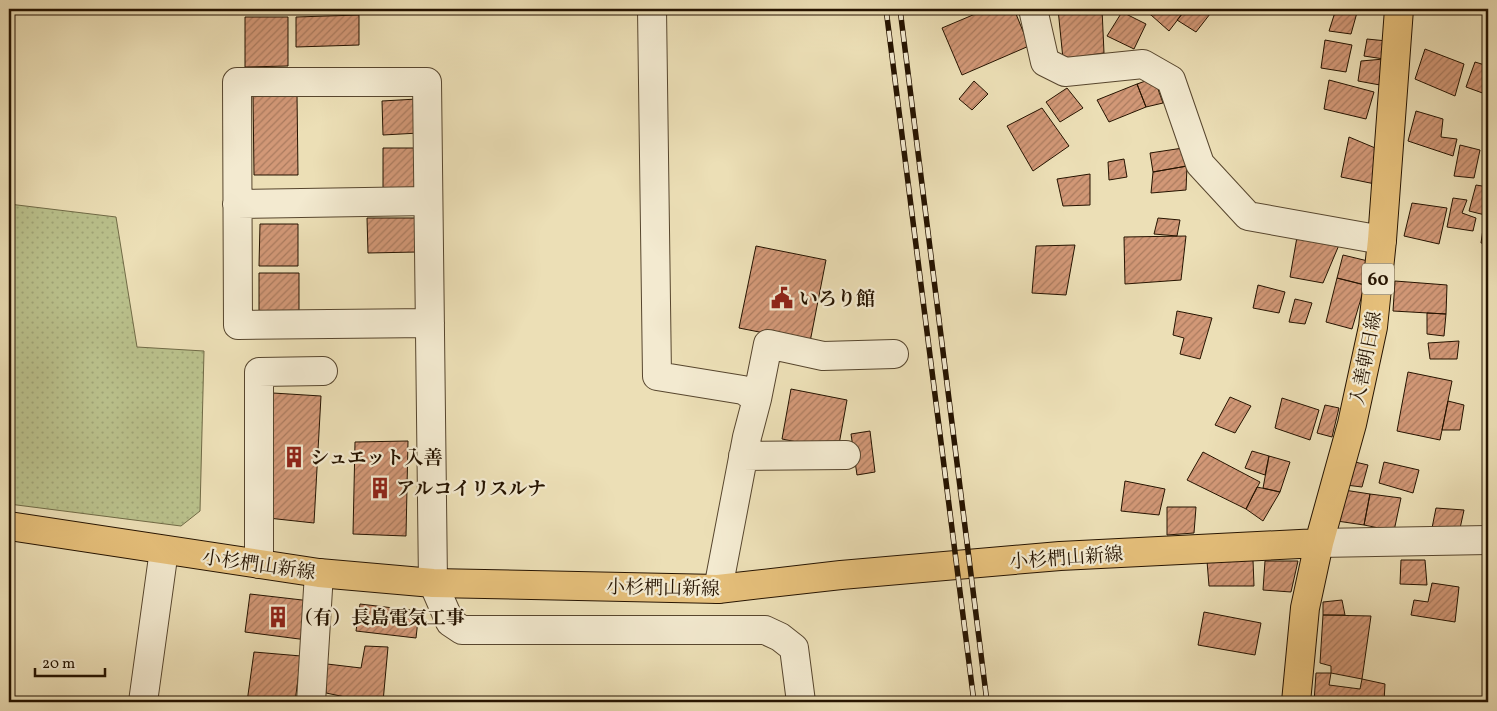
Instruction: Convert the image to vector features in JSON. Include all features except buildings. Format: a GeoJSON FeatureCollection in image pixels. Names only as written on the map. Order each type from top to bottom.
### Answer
{"type":"FeatureCollection","features":[{"type":"Feature","properties":{"kind":"main road","name":"入善朝日線"},"geometry":{"type":"LineString","coordinates":[[1296,702],[1305,608],[1319,543],[1352,424],[1373,327],[1382,240],[1399,9]]}},
{"type":"Feature","properties":{"kind":"main road","name":"小杉椚山新線"},"geometry":{"type":"LineString","coordinates":[[9,526],[320,573],[433,583],[718,589],[841,575],[1060,556],[1319,543]]}},
{"type":"Feature","properties":{"kind":"street"},"geometry":{"type":"LineString","coordinates":[[652,9],[657,376],[743,390],[757,399]]}},
{"type":"Feature","properties":{"kind":"street"},"geometry":{"type":"LineString","coordinates":[[1033,9],[1045,62],[1064,72],[1143,64],[1171,80],[1200,164],[1248,216],[1382,240]]}},
{"type":"Feature","properties":{"kind":"street"},"geometry":{"type":"LineString","coordinates":[[430,323],[238,325],[237,82],[427,82],[428,201],[430,323],[433,583],[450,622],[462,630],[765,630],[780,637],[794,648],[801,702]]}},
{"type":"Feature","properties":{"kind":"street"},"geometry":{"type":"LineString","coordinates":[[237,204],[428,201]]}},
{"type":"Feature","properties":{"kind":"street"},"geometry":{"type":"LineString","coordinates":[[718,589],[743,456],[768,344],[823,356],[894,354]]}},
{"type":"Feature","properties":{"kind":"street"},"geometry":{"type":"LineString","coordinates":[[259,564],[260,372],[324,371]]}},
{"type":"Feature","properties":{"kind":"street"},"geometry":{"type":"LineString","coordinates":[[743,456],[846,455]]}},
{"type":"Feature","properties":{"kind":"street"},"geometry":{"type":"LineString","coordinates":[[1319,543],[1488,540]]}},
{"type":"Feature","properties":{"kind":"street"},"geometry":{"type":"LineString","coordinates":[[142,702],[164,550]]}},
{"type":"Feature","properties":{"kind":"street"},"geometry":{"type":"LineString","coordinates":[[311,702],[320,573]]}},
{"type":"Feature","properties":{"kind":"green space"},"geometry":{"type":"Polygon","coordinates":[[[9,204],[116,217],[137,347],[204,351],[200,511],[181,526],[9,504],[9,204]]]}},
{"type":"Feature","properties":{"kind":"railway"},"geometry":{"type":"LineString","coordinates":[[886,9],[974,702]]}},
{"type":"Feature","properties":{"kind":"railway"},"geometry":{"type":"LineString","coordinates":[[900,9],[987,702]]}},
{"type":"Feature","properties":{"kind":"place","name":"いろり館"},"geometry":{"type":"Point","coordinates":[782,298]}},
{"type":"Feature","properties":{"kind":"place","name":"シュエット入善"},"geometry":{"type":"Point","coordinates":[294,457]}},
{"type":"Feature","properties":{"kind":"place","name":"アルコイリスルナ"},"geometry":{"type":"Point","coordinates":[380,488]}},
{"type":"Feature","properties":{"kind":"place","name":"（有）長島電気工事"},"geometry":{"type":"Point","coordinates":[278,617]}}]}
